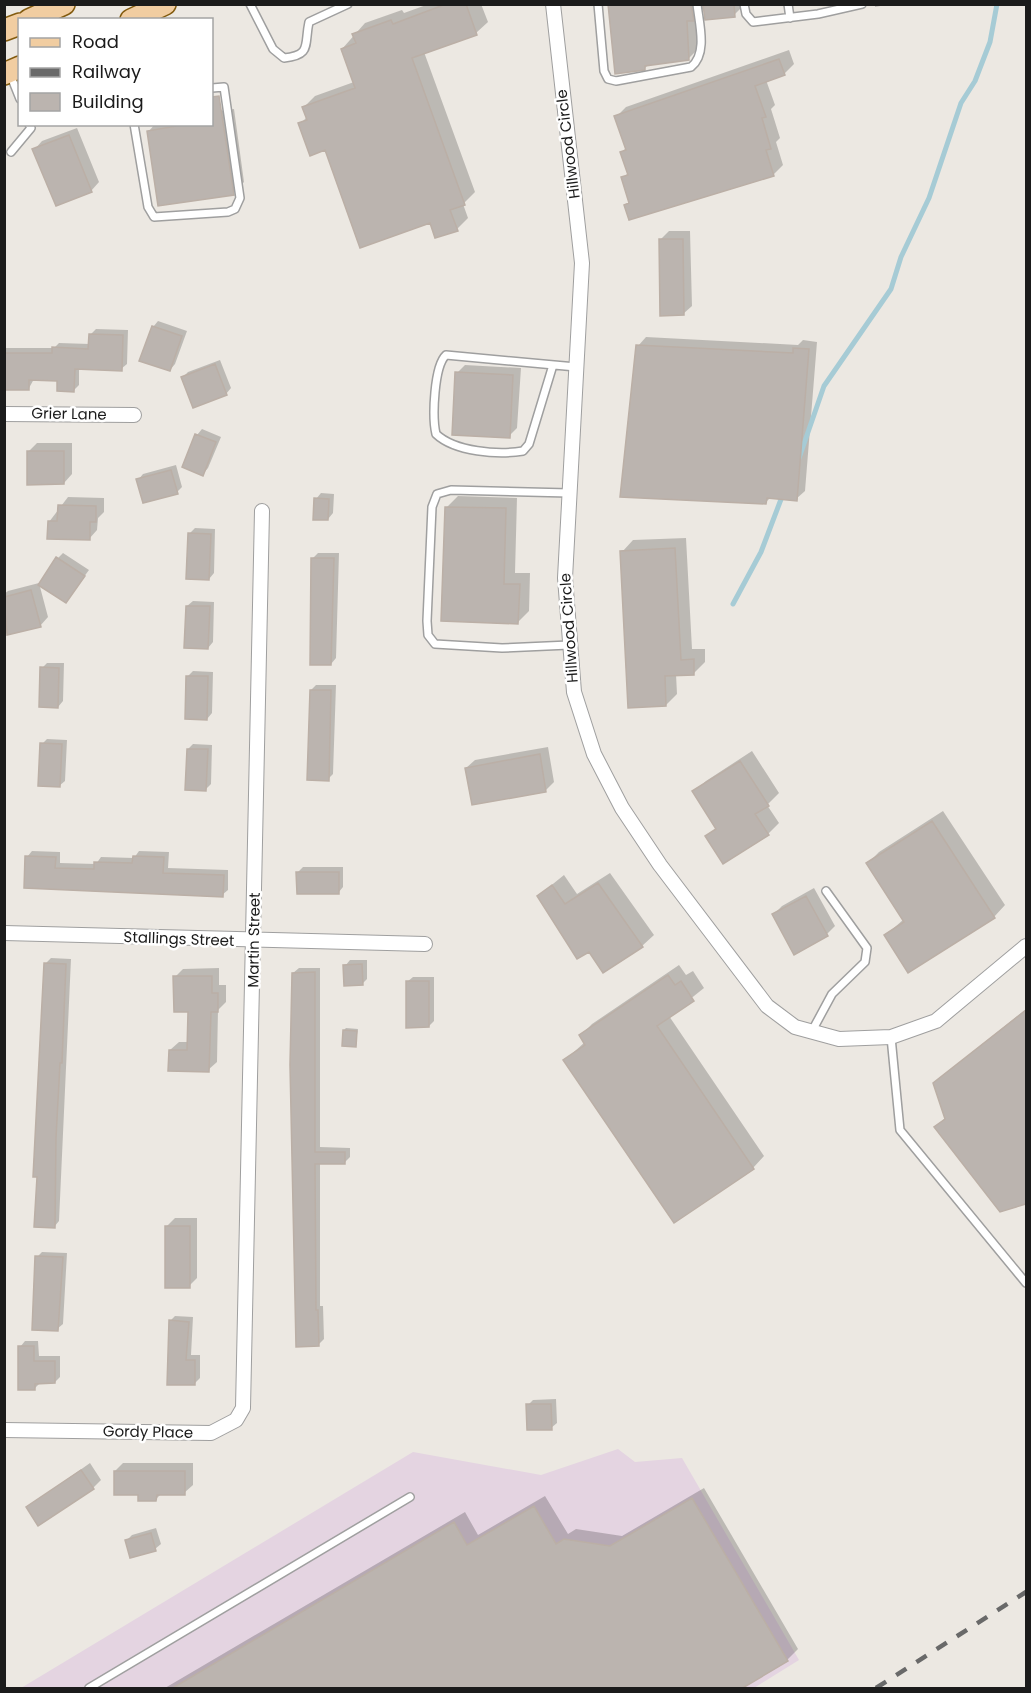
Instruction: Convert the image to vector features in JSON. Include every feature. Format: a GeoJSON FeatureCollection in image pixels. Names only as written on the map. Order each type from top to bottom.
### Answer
{"type":"FeatureCollection","features":[{"type":"Feature","properties":{"kind":"main road"},"geometry":{"type":"LineString","coordinates":[[33,18],[64,4]]}},
{"type":"Feature","properties":{"kind":"main road"},"geometry":{"type":"LineString","coordinates":[[135,18],[165,4]]}},
{"type":"Feature","properties":{"kind":"street","name":"Hillwood Circle"},"geometry":{"type":"LineString","coordinates":[[553,4],[582,263],[565,578],[569,645],[574,692],[591,744],[622,808],[686,900],[766,1006],[795,1027],[839,1039],[891,1037],[936,1021],[1026,946]]}},
{"type":"Feature","properties":{"kind":"street","name":"Grier Lane"},"geometry":{"type":"LineString","coordinates":[[4,414],[134,415]]}},
{"type":"Feature","properties":{"kind":"street","name":"Martin Street"},"geometry":{"type":"LineString","coordinates":[[244,1370],[262,511]]}},
{"type":"Feature","properties":{"kind":"street","name":"Stallings Street"},"geometry":{"type":"LineString","coordinates":[[4,933],[254,942],[425,944]]}},
{"type":"Feature","properties":{"kind":"street","name":"Gordy Place"},"geometry":{"type":"LineString","coordinates":[[4,1430],[211,1433],[236,1420],[243,1408],[244,1370]]}},
{"type":"Feature","properties":{"kind":"lane"},"geometry":{"type":"LineString","coordinates":[[250,4],[273,49],[284,58],[299,57],[307,48],[306,36],[309,22],[348,4]]}},
{"type":"Feature","properties":{"kind":"lane"},"geometry":{"type":"LineString","coordinates":[[598,4],[604,71],[608,79],[616,81],[690,67],[697,62],[701,48],[697,4]]}},
{"type":"Feature","properties":{"kind":"lane"},"geometry":{"type":"LineString","coordinates":[[744,4],[746,14],[753,22],[790,18],[829,8],[862,4]]}},
{"type":"Feature","properties":{"kind":"lane"},"geometry":{"type":"LineString","coordinates":[[788,4],[790,18]]}},
{"type":"Feature","properties":{"kind":"lane"},"geometry":{"type":"LineString","coordinates":[[11,71],[18,93]]}},
{"type":"Feature","properties":{"kind":"lane"},"geometry":{"type":"LineString","coordinates":[[134,126],[148,207],[154,217],[228,212],[235,209],[240,198],[224,87],[213,88]]}},
{"type":"Feature","properties":{"kind":"lane"},"geometry":{"type":"LineString","coordinates":[[11,152],[31,128],[30,126]]}},
{"type":"Feature","properties":{"kind":"lane"},"geometry":{"type":"LineString","coordinates":[[553,365],[529,444],[523,451],[469,448],[445,443],[436,434],[435,401],[441,360],[446,355],[576,367]]}},
{"type":"Feature","properties":{"kind":"lane"},"geometry":{"type":"LineString","coordinates":[[569,493],[450,490],[437,494],[432,507],[427,621],[428,635],[435,644],[501,648],[569,645]]}},
{"type":"Feature","properties":{"kind":"lane"},"geometry":{"type":"LineString","coordinates":[[812,1031],[832,994],[865,962],[867,948],[826,891]]}},
{"type":"Feature","properties":{"kind":"lane"},"geometry":{"type":"LineString","coordinates":[[891,1037],[900,1130],[1026,1283]]}},
{"type":"Feature","properties":{"kind":"lane"},"geometry":{"type":"LineString","coordinates":[[89,1689],[410,1497]]}},
{"type":"Feature","properties":{"kind":"shaded area"},"geometry":{"type":"Polygon","coordinates":[[[618,1449],[635,1462],[682,1458],[799,1660],[754,1688],[21,1688],[413,1452],[541,1475],[618,1449]]]}},
{"type":"Feature","properties":{"kind":"building"},"geometry":{"type":"Polygon","coordinates":[[[446,4],[466,4],[477,35],[412,58],[465,205],[450,210],[458,231],[435,238],[430,223],[360,248],[325,150],[310,156],[298,123],[307,120],[302,107],[355,88],[341,49],[356,43],[352,34],[391,20],[393,24],[446,4]]]}},
{"type":"Feature","properties":{"kind":"building"},"geometry":{"type":"Polygon","coordinates":[[[608,4],[691,4],[694,21],[687,21],[689,60],[645,66],[645,70],[615,74],[608,4]]]}},
{"type":"Feature","properties":{"kind":"building"},"geometry":{"type":"Polygon","coordinates":[[[703,4],[734,4],[735,17],[705,20],[703,4]]]}},
{"type":"Feature","properties":{"kind":"building"},"geometry":{"type":"Polygon","coordinates":[[[779,59],[785,75],[755,86],[766,117],[762,118],[771,149],[766,150],[774,176],[629,220],[624,205],[629,203],[621,177],[628,175],[620,152],[626,150],[614,116],[779,59]]]}},
{"type":"Feature","properties":{"kind":"building"},"geometry":{"type":"Polygon","coordinates":[[[219,96],[234,195],[158,206],[147,131],[176,126],[213,126],[213,97],[219,96]]]}},
{"type":"Feature","properties":{"kind":"building"},"geometry":{"type":"Polygon","coordinates":[[[69,135],[92,192],[56,206],[32,149],[69,135]]]}},
{"type":"Feature","properties":{"kind":"building"},"geometry":{"type":"Polygon","coordinates":[[[659,239],[683,239],[684,315],[660,316],[659,239]]]}},
{"type":"Feature","properties":{"kind":"building"},"geometry":{"type":"Polygon","coordinates":[[[152,326],[182,336],[170,371],[139,361],[152,326]]]}},
{"type":"Feature","properties":{"kind":"building"},"geometry":{"type":"Polygon","coordinates":[[[89,334],[123,335],[122,371],[75,369],[74,392],[57,391],[57,381],[29,380],[29,390],[4,390],[4,353],[52,353],[52,347],[88,349],[89,334]]]}},
{"type":"Feature","properties":{"kind":"building"},"geometry":{"type":"Polygon","coordinates":[[[636,345],[793,353],[793,348],[809,349],[797,501],[767,498],[766,504],[620,497],[636,345]]]}},
{"type":"Feature","properties":{"kind":"building"},"geometry":{"type":"Polygon","coordinates":[[[215,364],[227,395],[193,408],[181,377],[215,364]]]}},
{"type":"Feature","properties":{"kind":"building"},"geometry":{"type":"Polygon","coordinates":[[[455,372],[513,375],[510,438],[452,435],[455,372]]]}},
{"type":"Feature","properties":{"kind":"building"},"geometry":{"type":"Polygon","coordinates":[[[195,434],[216,442],[203,476],[182,467],[195,434]]]}},
{"type":"Feature","properties":{"kind":"building"},"geometry":{"type":"Polygon","coordinates":[[[27,451],[64,451],[64,484],[27,485],[27,451]]]}},
{"type":"Feature","properties":{"kind":"building"},"geometry":{"type":"Polygon","coordinates":[[[171,470],[178,494],[143,503],[136,479],[171,470]]]}},
{"type":"Feature","properties":{"kind":"building"},"geometry":{"type":"Polygon","coordinates":[[[314,498],[329,499],[328,520],[313,520],[314,498]]]}},
{"type":"Feature","properties":{"kind":"building"},"geometry":{"type":"Polygon","coordinates":[[[58,505],[96,506],[96,522],[90,522],[90,540],[47,539],[48,521],[57,521],[58,505]]]}},
{"type":"Feature","properties":{"kind":"building"},"geometry":{"type":"Polygon","coordinates":[[[445,507],[506,508],[504,584],[520,584],[518,624],[441,621],[445,507]]]}},
{"type":"Feature","properties":{"kind":"building"},"geometry":{"type":"Polygon","coordinates":[[[188,533],[211,534],[209,580],[186,579],[188,533]]]}},
{"type":"Feature","properties":{"kind":"building"},"geometry":{"type":"Polygon","coordinates":[[[675,548],[681,660],[694,659],[694,675],[665,676],[666,706],[628,708],[620,551],[675,548]]]}},
{"type":"Feature","properties":{"kind":"building"},"geometry":{"type":"Polygon","coordinates":[[[56,557],[85,576],[66,603],[38,585],[56,557]]]}},
{"type":"Feature","properties":{"kind":"building"},"geometry":{"type":"Polygon","coordinates":[[[311,558],[334,558],[331,665],[310,665],[311,558]]]}},
{"type":"Feature","properties":{"kind":"building"},"geometry":{"type":"Polygon","coordinates":[[[31,590],[41,627],[7,635],[4,597],[31,590]]]}},
{"type":"Feature","properties":{"kind":"building"},"geometry":{"type":"Polygon","coordinates":[[[186,606],[210,606],[208,649],[184,648],[186,606]]]}},
{"type":"Feature","properties":{"kind":"building"},"geometry":{"type":"Polygon","coordinates":[[[40,667],[59,668],[58,708],[39,707],[40,667]]]}},
{"type":"Feature","properties":{"kind":"building"},"geometry":{"type":"Polygon","coordinates":[[[186,676],[208,676],[207,720],[185,719],[186,676]]]}},
{"type":"Feature","properties":{"kind":"building"},"geometry":{"type":"Polygon","coordinates":[[[310,690],[331,690],[329,781],[307,780],[310,690]]]}},
{"type":"Feature","properties":{"kind":"building"},"geometry":{"type":"Polygon","coordinates":[[[40,743],[62,744],[60,787],[38,786],[40,743]]]}},
{"type":"Feature","properties":{"kind":"building"},"geometry":{"type":"Polygon","coordinates":[[[187,749],[208,749],[206,791],[185,790],[187,749]]]}},
{"type":"Feature","properties":{"kind":"building"},"geometry":{"type":"Polygon","coordinates":[[[540,754],[546,792],[472,805],[465,768],[540,754]]]}},
{"type":"Feature","properties":{"kind":"building"},"geometry":{"type":"Polygon","coordinates":[[[740,761],[769,806],[755,814],[769,835],[723,864],[705,836],[716,829],[692,791],[740,761]]]}},
{"type":"Feature","properties":{"kind":"building"},"geometry":{"type":"Polygon","coordinates":[[[932,821],[995,918],[908,973],[884,935],[904,922],[866,863],[932,821]]]}},
{"type":"Feature","properties":{"kind":"building"},"geometry":{"type":"Polygon","coordinates":[[[25,856],[56,857],[55,868],[94,869],[94,862],[132,863],[133,856],[164,857],[163,873],[224,875],[223,897],[24,888],[25,856]]]}},
{"type":"Feature","properties":{"kind":"building"},"geometry":{"type":"Polygon","coordinates":[[[296,872],[339,872],[339,894],[297,894],[296,872]]]}},
{"type":"Feature","properties":{"kind":"building"},"geometry":{"type":"Polygon","coordinates":[[[598,883],[643,947],[603,973],[589,952],[577,959],[537,896],[552,885],[565,904],[598,883]]]}},
{"type":"Feature","properties":{"kind":"building"},"geometry":{"type":"Polygon","coordinates":[[[806,896],[828,936],[794,955],[772,914],[806,896]]]}},
{"type":"Feature","properties":{"kind":"building"},"geometry":{"type":"Polygon","coordinates":[[[44,963],[66,964],[56,1138],[55,1228],[34,1227],[37,1177],[33,1177],[44,963]]]}},
{"type":"Feature","properties":{"kind":"building"},"geometry":{"type":"Polygon","coordinates":[[[362,964],[363,985],[344,986],[343,965],[362,964]]]}},
{"type":"Feature","properties":{"kind":"building"},"geometry":{"type":"Polygon","coordinates":[[[315,972],[315,1152],[345,1152],[345,1164],[315,1164],[316,1310],[318,1310],[319,1346],[296,1347],[290,1065],[292,973],[315,972]]]}},
{"type":"Feature","properties":{"kind":"building"},"geometry":{"type":"Polygon","coordinates":[[[668,975],[675,985],[681,981],[694,1001],[657,1026],[754,1169],[674,1223],[563,1060],[585,1045],[579,1035],[668,975]]]}},
{"type":"Feature","properties":{"kind":"building"},"geometry":{"type":"Polygon","coordinates":[[[173,976],[212,976],[212,993],[218,993],[218,1012],[211,1012],[209,1072],[168,1071],[169,1050],[187,1050],[188,1012],[174,1012],[173,976]]]}},
{"type":"Feature","properties":{"kind":"building"},"geometry":{"type":"Polygon","coordinates":[[[406,981],[429,981],[429,1027],[406,1028],[406,981]]]}},
{"type":"Feature","properties":{"kind":"building"},"geometry":{"type":"Polygon","coordinates":[[[1026,1010],[1026,1204],[1000,1212],[934,1127],[945,1119],[933,1083],[1026,1010]]]}},
{"type":"Feature","properties":{"kind":"building"},"geometry":{"type":"Polygon","coordinates":[[[343,1030],[357,1031],[356,1047],[342,1046],[343,1030]]]}},
{"type":"Feature","properties":{"kind":"building"},"geometry":{"type":"Polygon","coordinates":[[[165,1226],[190,1226],[190,1288],[165,1288],[165,1226]]]}},
{"type":"Feature","properties":{"kind":"building"},"geometry":{"type":"Polygon","coordinates":[[[35,1256],[63,1257],[58,1331],[32,1330],[35,1256]]]}},
{"type":"Feature","properties":{"kind":"building"},"geometry":{"type":"Polygon","coordinates":[[[169,1320],[189,1322],[186,1360],[195,1360],[195,1385],[167,1385],[169,1320]]]}},
{"type":"Feature","properties":{"kind":"building"},"geometry":{"type":"Polygon","coordinates":[[[18,1346],[34,1346],[34,1361],[55,1361],[55,1383],[35,1384],[35,1390],[18,1390],[18,1346]]]}},
{"type":"Feature","properties":{"kind":"building"},"geometry":{"type":"Polygon","coordinates":[[[526,1404],[551,1404],[552,1430],[527,1430],[526,1404]]]}},
{"type":"Feature","properties":{"kind":"building"},"geometry":{"type":"Polygon","coordinates":[[[81,1470],[94,1489],[38,1526],[26,1507],[81,1470]]]}},
{"type":"Feature","properties":{"kind":"building"},"geometry":{"type":"Polygon","coordinates":[[[114,1471],[185,1471],[185,1495],[157,1495],[156,1501],[138,1501],[138,1495],[114,1495],[114,1471]]]}},
{"type":"Feature","properties":{"kind":"building"},"geometry":{"type":"Polygon","coordinates":[[[692,1498],[788,1661],[741,1689],[171,1689],[454,1522],[467,1545],[534,1506],[556,1544],[564,1539],[610,1546],[692,1498]]]}},
{"type":"Feature","properties":{"kind":"building"},"geometry":{"type":"Polygon","coordinates":[[[151,1533],[156,1551],[130,1558],[125,1540],[151,1533]]]}},
{"type":"Feature","properties":{"kind":"waterway"},"geometry":{"type":"LineString","coordinates":[[798,461],[824,386],[891,289],[901,257],[929,198],[961,103],[975,81],[990,42],[997,4]]}},
{"type":"Feature","properties":{"kind":"waterway"},"geometry":{"type":"LineString","coordinates":[[733,604],[761,552],[783,494]]}},
{"type":"Feature","properties":{"kind":"railway"},"geometry":{"type":"LineString","coordinates":[[876,1688],[1026,1592]]}}]}
